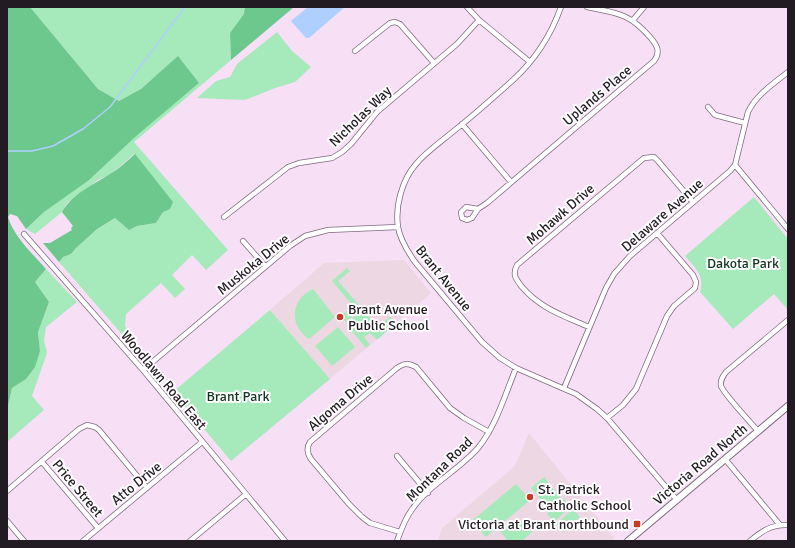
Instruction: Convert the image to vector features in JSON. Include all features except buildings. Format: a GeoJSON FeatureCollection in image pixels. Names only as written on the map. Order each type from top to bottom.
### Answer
{"type":"FeatureCollection","features":[{"type":"Feature","properties":{"kind":"main road","name":"Victoria Road North"},"geometry":{"type":"LineString","coordinates":[[628,541],[788,406]]}},
{"type":"Feature","properties":{"kind":"street"},"geometry":{"type":"LineString","coordinates":[[466,7],[530,62]]}},
{"type":"Feature","properties":{"kind":"street","name":"Brant Avenue"},"geometry":{"type":"LineString","coordinates":[[561,7],[552,29],[541,47],[514,80],[415,164],[404,183],[399,201],[398,227],[405,247],[415,262],[482,342],[500,358],[516,368],[564,388],[588,402],[607,418],[676,500]]}},
{"type":"Feature","properties":{"kind":"street","name":"Uplands Place"},"geometry":{"type":"LineString","coordinates":[[478,209],[487,203],[654,61],[658,54],[656,44],[633,20],[619,14],[587,7]]}},
{"type":"Feature","properties":{"kind":"street"},"geometry":{"type":"LineString","coordinates":[[633,20],[644,7]]}},
{"type":"Feature","properties":{"kind":"street","name":"Nicholas Way"},"geometry":{"type":"LineString","coordinates":[[224,217],[288,167],[298,163],[332,158],[342,152],[351,144],[377,112],[457,44],[480,20]]}},
{"type":"Feature","properties":{"kind":"street"},"geometry":{"type":"LineString","coordinates":[[355,51],[390,23],[395,22],[400,24],[434,63]]}},
{"type":"Feature","properties":{"kind":"street"},"geometry":{"type":"LineString","coordinates":[[788,72],[757,97],[748,112],[735,165],[788,229]]}},
{"type":"Feature","properties":{"kind":"street"},"geometry":{"type":"LineString","coordinates":[[708,107],[716,115],[745,123]]}},
{"type":"Feature","properties":{"kind":"street"},"geometry":{"type":"LineString","coordinates":[[462,124],[511,182]]}},
{"type":"Feature","properties":{"kind":"street","name":"Mohawk Drive"},"geometry":{"type":"LineString","coordinates":[[589,327],[555,313],[535,300],[516,279],[514,270],[517,265],[644,158],[654,157],[693,202]]}},
{"type":"Feature","properties":{"kind":"street","name":"Delaware Avenue"},"geometry":{"type":"LineString","coordinates":[[564,388],[606,288],[614,274],[630,256],[735,165]]}},
{"type":"Feature","properties":{"kind":"street","name":"Muskoka Drive"},"geometry":{"type":"LineString","coordinates":[[143,370],[290,246],[315,232],[328,230],[398,227]]}},
{"type":"Feature","properties":{"kind":"street"},"geometry":{"type":"LineString","coordinates":[[607,418],[623,405],[636,389],[667,316],[674,306],[695,288],[696,282],[693,276],[657,233]]}},
{"type":"Feature","properties":{"kind":"street","name":"Woodlawn Road East"},"geometry":{"type":"LineString","coordinates":[[24,234],[143,370],[245,495],[285,541]]}},
{"type":"Feature","properties":{"kind":"street"},"geometry":{"type":"LineString","coordinates":[[243,241],[265,266]]}},
{"type":"Feature","properties":{"kind":"street"},"geometry":{"type":"LineString","coordinates":[[758,431],[723,390],[721,381],[726,372],[788,320]]}},
{"type":"Feature","properties":{"kind":"street","name":"Algoma Drive"},"geometry":{"type":"LineString","coordinates":[[400,532],[370,523],[355,511],[308,454],[307,449],[310,442],[397,368],[404,364],[410,364],[416,367],[450,408],[456,413],[488,432]]}},
{"type":"Feature","properties":{"kind":"street","name":"Montana Road"},"geometry":{"type":"LineString","coordinates":[[397,541],[400,532],[413,508],[479,447],[488,432],[516,368]]}},
{"type":"Feature","properties":{"kind":"street"},"geometry":{"type":"LineString","coordinates":[[7,491],[79,429],[87,425],[91,425],[100,430],[148,488]]}},
{"type":"Feature","properties":{"kind":"street","name":"Atto Drive"},"geometry":{"type":"LineString","coordinates":[[83,541],[202,442]]}},
{"type":"Feature","properties":{"kind":"street"},"geometry":{"type":"LineString","coordinates":[[397,456],[428,493]]}},
{"type":"Feature","properties":{"kind":"street"},"geometry":{"type":"LineString","coordinates":[[725,459],[780,524]]}},
{"type":"Feature","properties":{"kind":"street","name":"Price Street"},"geometry":{"type":"LineString","coordinates":[[42,462],[98,528]]}},
{"type":"Feature","properties":{"kind":"street"},"geometry":{"type":"LineString","coordinates":[[190,541],[245,495]]}},
{"type":"Feature","properties":{"kind":"street"},"geometry":{"type":"LineString","coordinates":[[7,521],[24,541]]}},
{"type":"Feature","properties":{"kind":"street"},"geometry":{"type":"LineString","coordinates":[[750,541],[768,528],[780,524],[788,525]]}},
{"type":"Feature","properties":{"kind":"shaded area","name":"Brant Avenue Public School"},"geometry":{"type":"Polygon","coordinates":[[[404,260],[431,293],[330,379],[270,310],[324,263],[404,260]]]}},
{"type":"Feature","properties":{"kind":"shaded area","name":"St. Patrick Catholic School"},"geometry":{"type":"Polygon","coordinates":[[[529,433],[614,538],[611,541],[438,541],[442,528],[515,466],[529,433]]]}},
{"type":"Feature","properties":{"kind":"green space"},"geometry":{"type":"Polygon","coordinates":[[[7,7],[30,7],[98,89],[119,101],[141,89],[178,56],[199,83],[135,137],[89,180],[44,212],[26,229],[17,216],[10,214],[8,217],[19,238],[46,269],[35,282],[49,302],[38,332],[40,351],[35,367],[26,379],[12,388],[7,410],[7,7]]]}},
{"type":"Feature","properties":{"kind":"green space"},"geometry":{"type":"Polygon","coordinates":[[[30,7],[245,7],[245,14],[230,33],[231,60],[134,142],[228,250],[206,270],[192,255],[172,275],[185,289],[175,298],[161,283],[126,314],[125,326],[132,336],[127,340],[59,262],[63,257],[71,254],[97,229],[115,218],[129,230],[137,226],[156,223],[163,212],[134,154],[111,174],[98,180],[67,203],[62,212],[35,234],[26,229],[44,212],[93,176],[132,139],[199,83],[178,57],[141,89],[119,101],[98,89],[30,7]]]}},
{"type":"Feature","properties":{"kind":"green space"},"geometry":{"type":"Polygon","coordinates":[[[245,7],[294,7],[231,60],[230,33],[244,14],[245,7]]]}},
{"type":"Feature","properties":{"kind":"green space"},"geometry":{"type":"Polygon","coordinates":[[[277,32],[292,51],[311,67],[295,82],[245,100],[197,98],[216,81],[230,77],[237,64],[277,32]]]}},
{"type":"Feature","properties":{"kind":"green space"},"geometry":{"type":"Polygon","coordinates":[[[135,154],[173,202],[170,209],[163,212],[156,223],[137,226],[129,230],[115,218],[97,229],[71,254],[63,257],[59,262],[43,243],[50,243],[72,230],[71,228],[73,226],[62,212],[66,206],[77,195],[117,170],[135,154]]]}},
{"type":"Feature","properties":{"kind":"green space","name":"Dakota Park"},"geometry":{"type":"Polygon","coordinates":[[[754,197],[788,239],[788,310],[774,294],[733,329],[700,292],[700,276],[685,256],[754,197]]]}},
{"type":"Feature","properties":{"kind":"green space"},"geometry":{"type":"Polygon","coordinates":[[[347,268],[350,271],[338,281],[378,327],[390,317],[396,323],[377,340],[370,333],[364,337],[370,345],[366,348],[346,324],[358,312],[332,281],[347,268]]]}},
{"type":"Feature","properties":{"kind":"green space"},"geometry":{"type":"Polygon","coordinates":[[[46,269],[77,302],[46,327],[44,340],[47,353],[32,396],[44,410],[7,442],[7,410],[12,388],[26,379],[40,351],[38,332],[49,302],[35,282],[46,269]]]}},
{"type":"Feature","properties":{"kind":"green space"},"geometry":{"type":"Polygon","coordinates":[[[313,289],[335,317],[309,339],[298,327],[295,320],[295,312],[300,299],[313,289]]]}},
{"type":"Feature","properties":{"kind":"green space","name":"Brant Park"},"geometry":{"type":"Polygon","coordinates":[[[270,310],[330,379],[231,461],[173,392],[270,310]]]}},
{"type":"Feature","properties":{"kind":"green space"},"geometry":{"type":"Polygon","coordinates":[[[347,311],[352,317],[346,322],[341,316],[347,311]]]}},
{"type":"Feature","properties":{"kind":"green space"},"geometry":{"type":"Polygon","coordinates":[[[338,327],[355,347],[332,366],[315,346],[338,327]]]}},
{"type":"Feature","properties":{"kind":"green space"},"geometry":{"type":"Polygon","coordinates":[[[544,477],[560,497],[548,508],[531,488],[544,477]]]}},
{"type":"Feature","properties":{"kind":"green space"},"geometry":{"type":"Polygon","coordinates":[[[516,484],[530,500],[486,537],[472,521],[516,484]]]}},
{"type":"Feature","properties":{"kind":"green space"},"geometry":{"type":"Polygon","coordinates":[[[564,499],[571,506],[554,522],[547,514],[564,499]]]}},
{"type":"Feature","properties":{"kind":"green space"},"geometry":{"type":"Polygon","coordinates":[[[573,509],[580,517],[563,532],[556,524],[573,509]]]}},
{"type":"Feature","properties":{"kind":"green space"},"geometry":{"type":"Polygon","coordinates":[[[517,521],[525,523],[533,531],[522,541],[508,541],[499,530],[510,523],[517,521]]]}},
{"type":"Feature","properties":{"kind":"water"},"geometry":{"type":"Polygon","coordinates":[[[308,7],[345,7],[309,38],[306,38],[291,21],[308,7]]]}},
{"type":"Feature","properties":{"kind":"waterway"},"geometry":{"type":"LineString","coordinates":[[7,151],[32,151],[53,146],[83,129],[110,107],[185,7]]}},
{"type":"Feature","properties":{"kind":"place","name":"Brant Avenue Public School"},"geometry":{"type":"Point","coordinates":[340,317]}},
{"type":"Feature","properties":{"kind":"place","name":"St. Patrick Catholic School"},"geometry":{"type":"Point","coordinates":[530,497]}},
{"type":"Feature","properties":{"kind":"place","name":"Victoria at Brant northbound"},"geometry":{"type":"Point","coordinates":[637,524]}}]}
